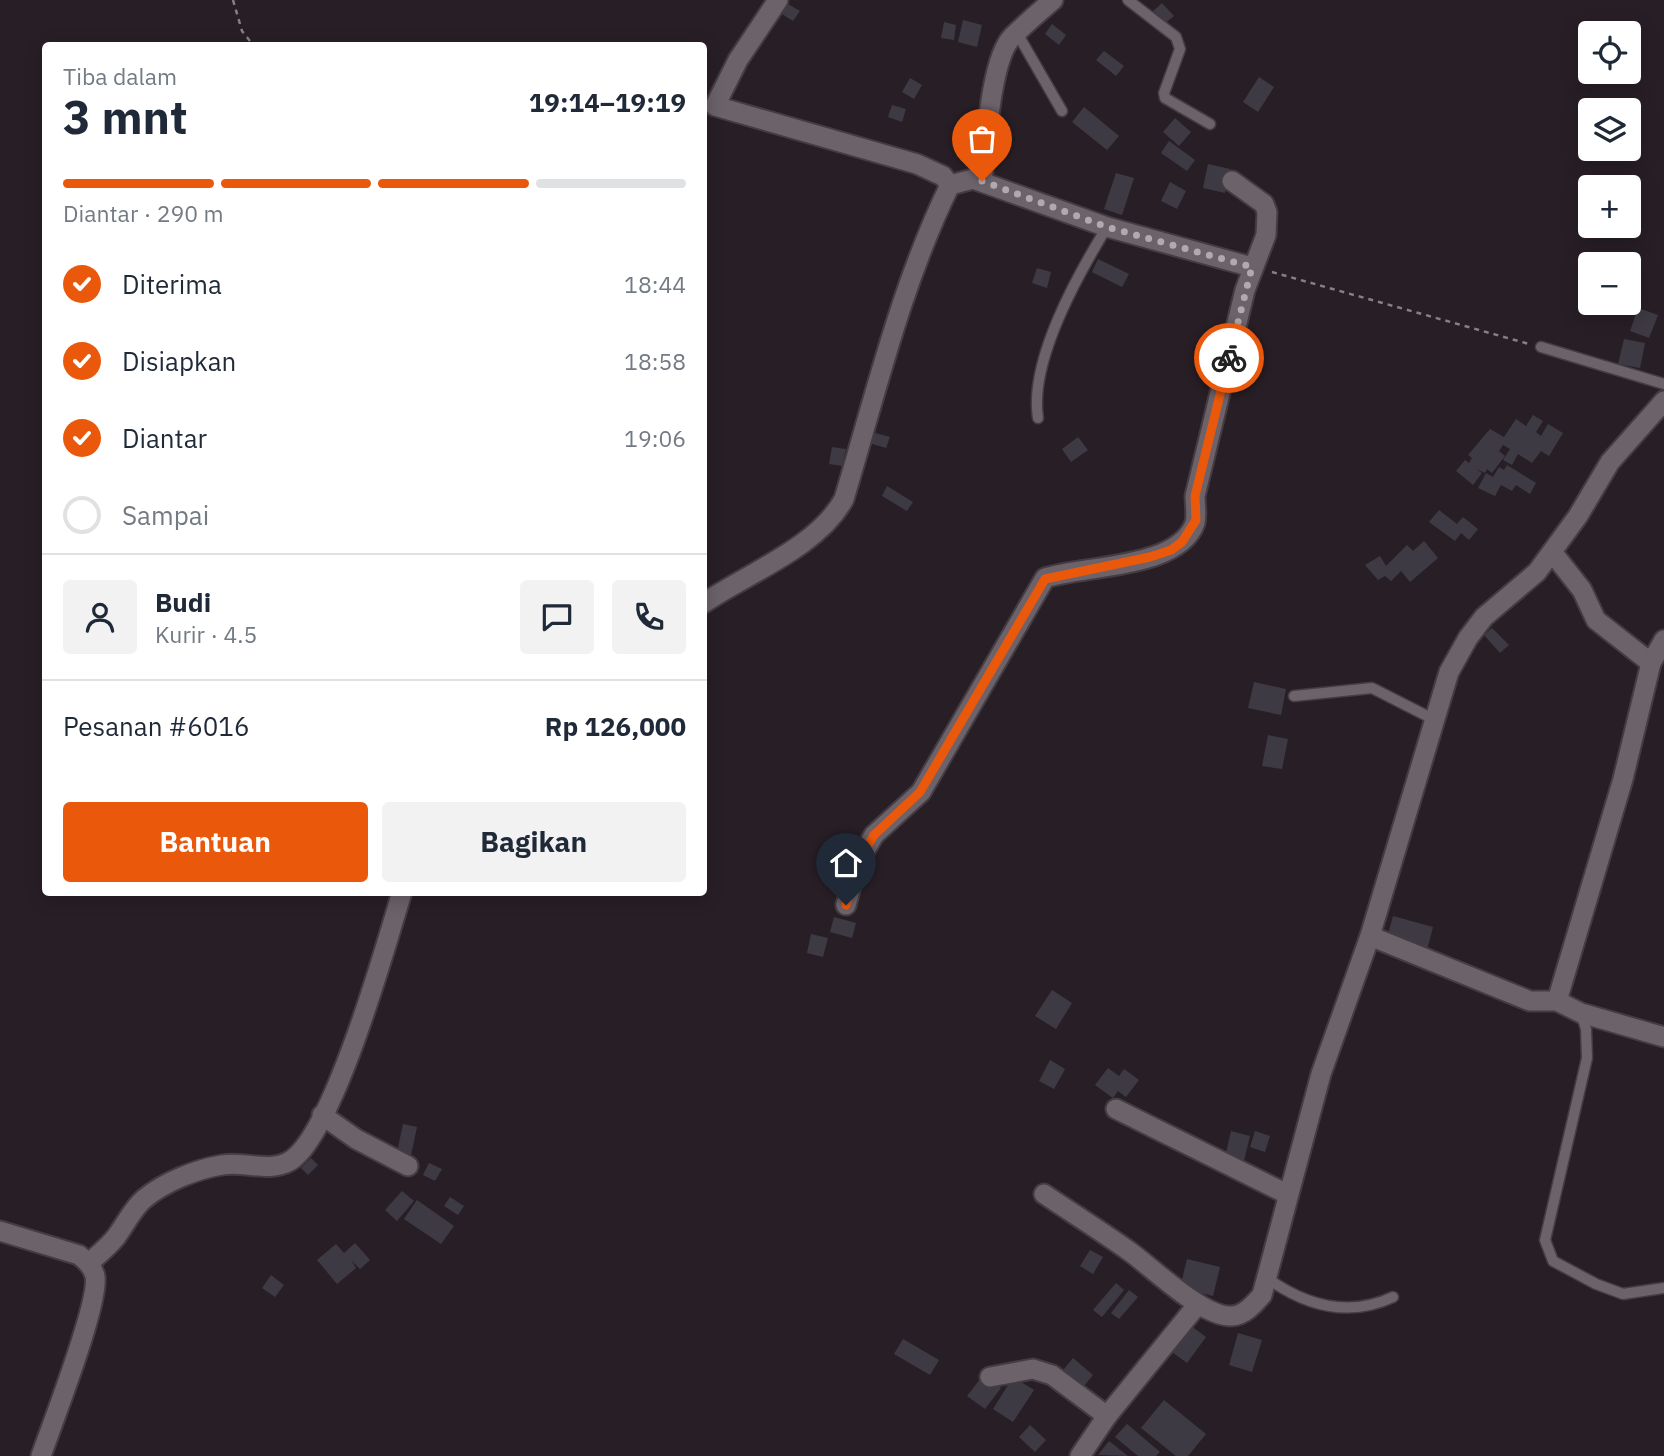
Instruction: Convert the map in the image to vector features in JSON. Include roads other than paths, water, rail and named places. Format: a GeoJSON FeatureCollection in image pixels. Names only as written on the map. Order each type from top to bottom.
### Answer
{"type":"FeatureCollection","features":[{"type":"Feature","properties":{"kind":"street"},"geometry":{"type":"LineString","coordinates":[[778,0],[737,60],[715,106],[917,164],[943,176],[950,185]]}},
{"type":"Feature","properties":{"kind":"street"},"geometry":{"type":"LineString","coordinates":[[982,181],[992,97],[1005,48],[1017,33],[1053,0]]}},
{"type":"Feature","properties":{"kind":"street"},"geometry":{"type":"LineString","coordinates":[[707,601],[811,538],[837,513],[844,499],[893,330],[925,237],[950,185],[964,179],[982,181],[1107,227],[1252,267]]}},
{"type":"Feature","properties":{"kind":"street"},"geometry":{"type":"LineString","coordinates":[[846,905],[857,864],[874,835],[920,792],[1045,579],[1150,557],[1171,550],[1190,533],[1196,520],[1195,496],[1252,267],[1266,234],[1267,212],[1259,198],[1232,181]]}},
{"type":"Feature","properties":{"kind":"street"},"geometry":{"type":"LineString","coordinates":[[1044,1194],[1129,1251],[1198,1304],[1230,1317],[1241,1313],[1262,1295],[1321,1074],[1370,936],[1448,673],[1468,638],[1484,617],[1537,572],[1610,462],[1664,401]]}},
{"type":"Feature","properties":{"kind":"street"},"geometry":{"type":"LineString","coordinates":[[1552,552],[1582,590],[1596,620],[1651,663]]}},
{"type":"Feature","properties":{"kind":"street"},"geometry":{"type":"LineString","coordinates":[[1557,1001],[1623,779],[1651,663],[1664,640]]}},
{"type":"Feature","properties":{"kind":"street"},"geometry":{"type":"LineString","coordinates":[[89,1263],[114,1239],[143,1199],[176,1180],[223,1164],[272,1167],[290,1161],[306,1145],[322,1115],[363,1020],[401,896]]}},
{"type":"Feature","properties":{"kind":"street"},"geometry":{"type":"LineString","coordinates":[[1370,936],[1530,1001],[1557,1001],[1581,1013],[1664,1037]]}},
{"type":"Feature","properties":{"kind":"street"},"geometry":{"type":"LineString","coordinates":[[1116,1109],[1287,1194]]}},
{"type":"Feature","properties":{"kind":"street"},"geometry":{"type":"LineString","coordinates":[[322,1115],[356,1139],[408,1166]]}},
{"type":"Feature","properties":{"kind":"street"},"geometry":{"type":"LineString","coordinates":[[0,1231],[67,1250],[89,1263],[94,1274],[92,1303],[41,1456]]}},
{"type":"Feature","properties":{"kind":"street"},"geometry":{"type":"LineString","coordinates":[[1080,1456],[1107,1416],[1198,1304]]}},
{"type":"Feature","properties":{"kind":"street"},"geometry":{"type":"LineString","coordinates":[[990,1377],[1033,1369],[1052,1375],[1107,1416]]}},
{"type":"Feature","properties":{"kind":"lane"},"geometry":{"type":"LineString","coordinates":[[1128,0],[1176,37],[1180,49],[1164,93],[1166,98],[1210,124]]}},
{"type":"Feature","properties":{"kind":"lane"},"geometry":{"type":"LineString","coordinates":[[1017,33],[1062,111]]}},
{"type":"Feature","properties":{"kind":"lane"},"geometry":{"type":"LineString","coordinates":[[1038,418],[1035,398],[1041,368],[1078,274],[1107,227]]}},
{"type":"Feature","properties":{"kind":"lane"},"geometry":{"type":"LineString","coordinates":[[1541,347],[1664,384]]}},
{"type":"Feature","properties":{"kind":"lane"},"geometry":{"type":"LineString","coordinates":[[1294,696],[1372,688],[1433,719]]}},
{"type":"Feature","properties":{"kind":"lane"},"geometry":{"type":"LineString","coordinates":[[1581,1013],[1586,1029],[1587,1058],[1545,1240],[1553,1261],[1596,1284],[1623,1294],[1664,1288]]}},
{"type":"Feature","properties":{"kind":"lane"},"geometry":{"type":"LineString","coordinates":[[1267,1278],[1289,1294],[1315,1305],[1346,1310],[1374,1306],[1394,1297]]}}]}
